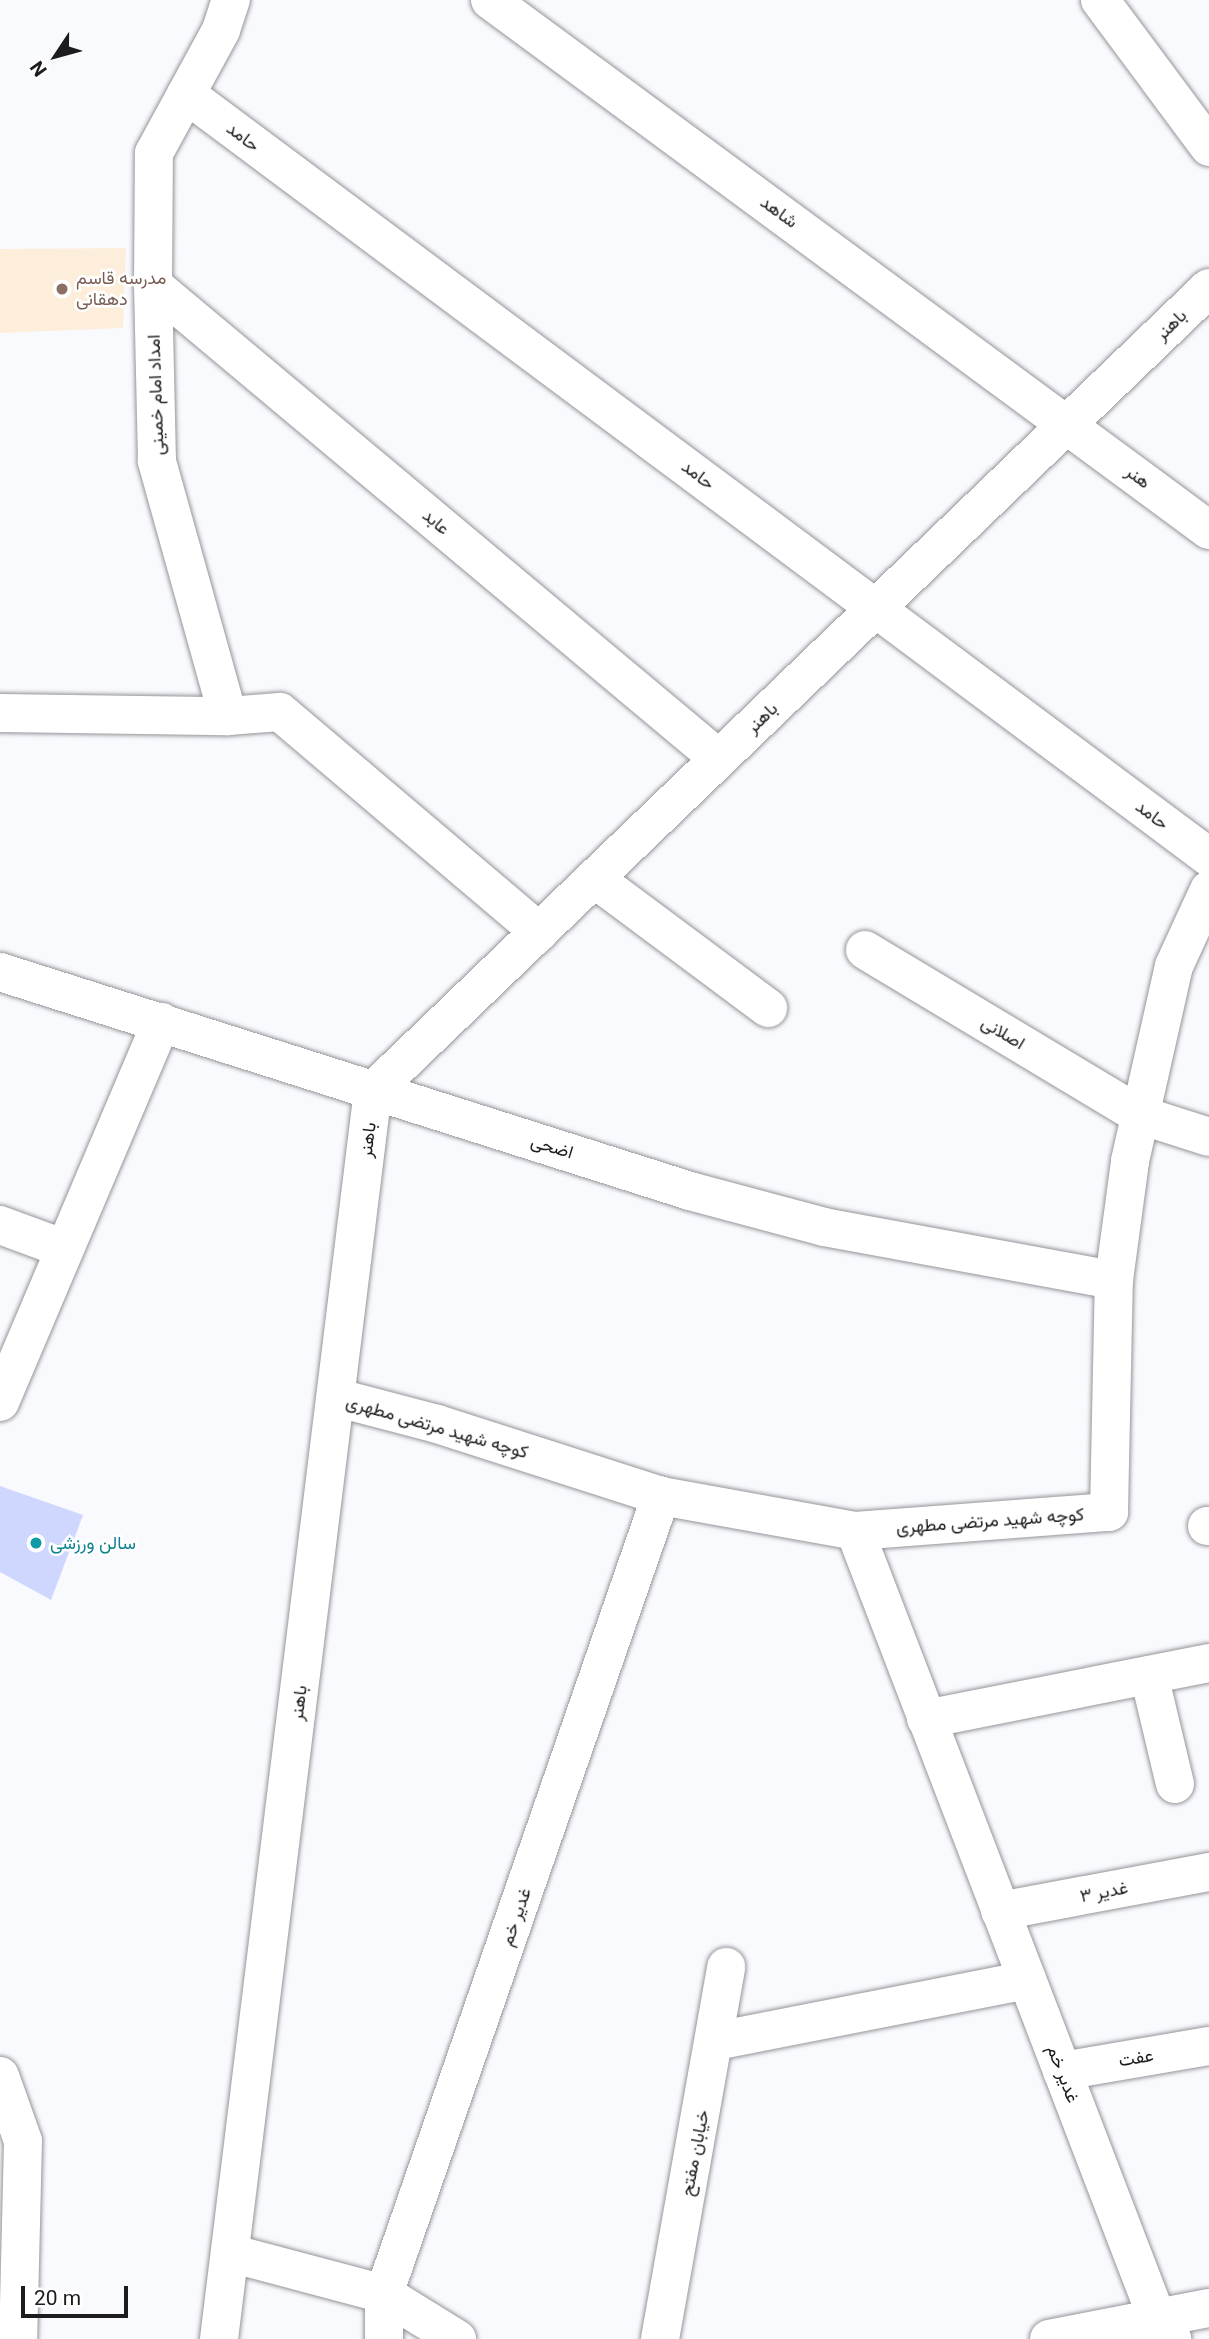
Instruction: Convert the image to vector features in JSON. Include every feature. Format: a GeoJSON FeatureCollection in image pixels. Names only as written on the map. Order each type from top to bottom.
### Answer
{"type":"FeatureCollection","features":[{"type":"Feature","properties":{"kind":"street","name":"امداد امام خمینی"},"geometry":{"type":"LineString","coordinates":[[228,716],[157,461],[153,153],[221,30],[231,0]]}},
{"type":"Feature","properties":{"kind":"street","name":"شاهد"},"geometry":{"type":"LineString","coordinates":[[490,0],[1068,424]]}},
{"type":"Feature","properties":{"kind":"street"},"geometry":{"type":"LineString","coordinates":[[1100,0],[1209,147]]}},
{"type":"Feature","properties":{"kind":"street"},"geometry":{"type":"LineString","coordinates":[[1131,0],[1161,79]]}},
{"type":"Feature","properties":{"kind":"street","name":"حامد"},"geometry":{"type":"LineString","coordinates":[[186,94],[1209,857]]}},
{"type":"Feature","properties":{"kind":"street","name":"عابد"},"geometry":{"type":"LineString","coordinates":[[153,285],[719,759]]}},
{"type":"Feature","properties":{"kind":"street","name":"باهنر"},"geometry":{"type":"LineString","coordinates":[[219,2339],[338,1398],[373,1091],[1209,288]]}},
{"type":"Feature","properties":{"kind":"street","name":"هنر"},"geometry":{"type":"LineString","coordinates":[[1068,424],[1209,530]]}},
{"type":"Feature","properties":{"kind":"street"},"geometry":{"type":"LineString","coordinates":[[0,713],[228,716],[280,712],[539,932]]}},
{"type":"Feature","properties":{"kind":"street"},"geometry":{"type":"LineString","coordinates":[[595,878],[768,1008]]}},
{"type":"Feature","properties":{"kind":"street","name":"کوچه شهید مرتضی مطهری"},"geometry":{"type":"LineString","coordinates":[[338,1398],[437,1424],[661,1496],[855,1531],[1109,1512],[1114,1280],[1140,1115],[1174,966],[1209,890]]}},
{"type":"Feature","properties":{"kind":"street","name":"اصلانی"},"geometry":{"type":"LineString","coordinates":[[865,950],[1140,1115],[1209,1137]]}},
{"type":"Feature","properties":{"kind":"street","name":"اضحی"},"geometry":{"type":"LineString","coordinates":[[0,972],[690,1191],[824,1227],[1114,1280]]}},
{"type":"Feature","properties":{"kind":"street"},"geometry":{"type":"LineString","coordinates":[[0,1402],[161,1022]]}},
{"type":"Feature","properties":{"kind":"street"},"geometry":{"type":"LineString","coordinates":[[0,1225],[65,1249]]}},
{"type":"Feature","properties":{"kind":"street","name":"غدیر خم"},"geometry":{"type":"LineString","coordinates":[[384,2339],[384,2294],[661,1496]]}},
{"type":"Feature","properties":{"kind":"street","name":"غدیر خم"},"geometry":{"type":"LineString","coordinates":[[855,1531],[1000,1912],[1164,2329]]}},
{"type":"Feature","properties":{"kind":"street"},"geometry":{"type":"LineString","coordinates":[[926,1719],[1209,1663]]}},
{"type":"Feature","properties":{"kind":"street"},"geometry":{"type":"LineString","coordinates":[[1149,1675],[1175,1784]]}},
{"type":"Feature","properties":{"kind":"street","name":"غدیر ۳"},"geometry":{"type":"LineString","coordinates":[[1000,1912],[1209,1872]]}},
{"type":"Feature","properties":{"kind":"street","name":"خیابان مفتح"},"geometry":{"type":"LineString","coordinates":[[660,2339],[716,2041],[726,1967]]}},
{"type":"Feature","properties":{"kind":"street"},"geometry":{"type":"LineString","coordinates":[[716,2041],[1027,1980]]}},
{"type":"Feature","properties":{"kind":"street","name":"عفت"},"geometry":{"type":"LineString","coordinates":[[1062,2071],[1209,2046]]}},
{"type":"Feature","properties":{"kind":"street"},"geometry":{"type":"LineString","coordinates":[[0,2076],[23,2141],[18,2339]]}},
{"type":"Feature","properties":{"kind":"street"},"geometry":{"type":"LineString","coordinates":[[230,2253],[384,2294],[457,2339]]}},
{"type":"Feature","properties":{"kind":"street"},"geometry":{"type":"LineString","coordinates":[[1049,2339],[1164,2329],[1209,2308]]}},
{"type":"Feature","properties":{"kind":"shaded area","name":"مدرسه قاسم دهقانی"},"geometry":{"type":"Polygon","coordinates":[[[126,248],[123,328],[0,333],[0,249],[126,248]]]}},
{"type":"Feature","properties":{"kind":"building","name":"سالن ورزشی"},"geometry":{"type":"Polygon","coordinates":[[[0,1486],[83,1515],[51,1600],[0,1572],[0,1486]]]}},
{"type":"Feature","properties":{"kind":"place","name":"مدرسه قاسم دهقانی"},"geometry":{"type":"Point","coordinates":[62,289]}},
{"type":"Feature","properties":{"kind":"place","name":"سالن ورزشی"},"geometry":{"type":"Point","coordinates":[36,1543]}}]}
